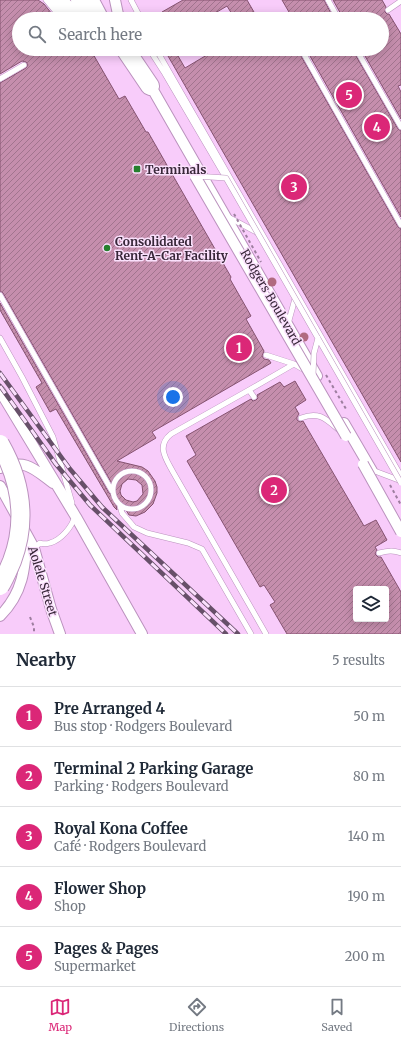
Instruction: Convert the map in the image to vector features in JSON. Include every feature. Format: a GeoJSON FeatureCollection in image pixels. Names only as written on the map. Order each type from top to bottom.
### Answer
{"type":"FeatureCollection","features":[{"type":"Feature","properties":{"kind":"highway"},"geometry":{"type":"LineString","coordinates":[[57,0],[69,12]]}},
{"type":"Feature","properties":{"kind":"highway"},"geometry":{"type":"LineString","coordinates":[[80,0],[91,12]]}},
{"type":"Feature","properties":{"kind":"highway"},"geometry":{"type":"LineString","coordinates":[[130,56],[150,86]]}},
{"type":"Feature","properties":{"kind":"highway"},"geometry":{"type":"LineString","coordinates":[[0,444],[12,471],[20,499],[21,520],[16,549],[5,579],[0,586]]}},
{"type":"Feature","properties":{"kind":"street"},"geometry":{"type":"LineString","coordinates":[[94,0],[100,12]]}},
{"type":"Feature","properties":{"kind":"street"},"geometry":{"type":"LineString","coordinates":[[115,0],[118,12]]}},
{"type":"Feature","properties":{"kind":"street"},"geometry":{"type":"LineString","coordinates":[[126,56],[195,176],[320,378],[346,436],[401,532]]}},
{"type":"Feature","properties":{"kind":"street","name":"Rodgers Boulevard"},"geometry":{"type":"LineString","coordinates":[[135,56],[150,86],[229,214],[287,325],[320,378],[401,522]]}},
{"type":"Feature","properties":{"kind":"street"},"geometry":{"type":"LineString","coordinates":[[0,391],[57,485],[142,634]]}},
{"type":"Feature","properties":{"kind":"street"},"geometry":{"type":"LineString","coordinates":[[0,468],[14,463],[25,465],[37,471],[57,485]]}},
{"type":"Feature","properties":{"kind":"street","name":"Aolele Street"},"geometry":{"type":"LineString","coordinates":[[0,486],[34,548],[51,609],[60,634]]}},
{"type":"Feature","properties":{"kind":"street"},"geometry":{"type":"LineString","coordinates":[[0,616],[20,588],[24,567],[27,534]]}},
{"type":"Feature","properties":{"kind":"lane"},"geometry":{"type":"LineString","coordinates":[[46,0],[56,12]]}},
{"type":"Feature","properties":{"kind":"lane"},"geometry":{"type":"LineString","coordinates":[[131,0],[137,12]]}},
{"type":"Feature","properties":{"kind":"lane"},"geometry":{"type":"LineString","coordinates":[[328,0],[334,12]]}},
{"type":"Feature","properties":{"kind":"lane"},"geometry":{"type":"LineString","coordinates":[[388,10],[401,1]]}},
{"type":"Feature","properties":{"kind":"lane"},"geometry":{"type":"LineString","coordinates":[[153,56],[165,74],[226,178],[401,482]]}},
{"type":"Feature","properties":{"kind":"lane"},"geometry":{"type":"LineString","coordinates":[[160,56],[401,476]]}},
{"type":"Feature","properties":{"kind":"lane"},"geometry":{"type":"LineString","coordinates":[[305,56],[401,225]]}},
{"type":"Feature","properties":{"kind":"lane"},"geometry":{"type":"LineString","coordinates":[[360,56],[401,127]]}},
{"type":"Feature","properties":{"kind":"lane"},"geometry":{"type":"LineString","coordinates":[[0,79],[24,65]]}},
{"type":"Feature","properties":{"kind":"lane"},"geometry":{"type":"LineString","coordinates":[[195,176],[226,178]]}},
{"type":"Feature","properties":{"kind":"lane"},"geometry":{"type":"LineString","coordinates":[[229,214],[263,236]]}},
{"type":"Feature","properties":{"kind":"lane"},"geometry":{"type":"LineString","coordinates":[[287,325],[296,294]]}},
{"type":"Feature","properties":{"kind":"lane"},"geometry":{"type":"LineString","coordinates":[[0,295],[112,491],[115,500],[120,506],[132,510],[142,506],[150,498],[151,488],[149,482],[143,474],[131,470],[116,479],[113,484],[112,491]]}},
{"type":"Feature","properties":{"kind":"lane"},"geometry":{"type":"LineString","coordinates":[[0,338],[54,437],[76,518],[64,534],[57,540],[49,544],[40,544],[34,548]]}},
{"type":"Feature","properties":{"kind":"lane"},"geometry":{"type":"LineString","coordinates":[[318,338],[314,353],[320,378]]}},
{"type":"Feature","properties":{"kind":"lane"},"geometry":{"type":"LineString","coordinates":[[266,355],[294,364],[320,378]]}},
{"type":"Feature","properties":{"kind":"lane"},"geometry":{"type":"LineString","coordinates":[[266,634],[173,472],[164,455],[163,448],[164,441],[171,434],[294,364]]}},
{"type":"Feature","properties":{"kind":"lane"},"geometry":{"type":"LineString","coordinates":[[249,390],[254,397]]}},
{"type":"Feature","properties":{"kind":"lane"},"geometry":{"type":"LineString","coordinates":[[301,418],[307,415],[323,417],[346,436]]}},
{"type":"Feature","properties":{"kind":"lane"},"geometry":{"type":"LineString","coordinates":[[371,470],[401,482]]}},
{"type":"Feature","properties":{"kind":"lane"},"geometry":{"type":"LineString","coordinates":[[120,506],[122,513],[134,527],[188,543],[202,549],[250,634]]}},
{"type":"Feature","properties":{"kind":"lane"},"geometry":{"type":"LineString","coordinates":[[379,553],[394,551],[401,553]]}},
{"type":"Feature","properties":{"kind":"path"},"geometry":{"type":"LineString","coordinates":[[229,214],[261,262]]}},
{"type":"Feature","properties":{"kind":"path"},"geometry":{"type":"LineString","coordinates":[[320,378],[346,410]]}},
{"type":"Feature","properties":{"kind":"path"},"geometry":{"type":"LineString","coordinates":[[389,485],[401,505]]}},
{"type":"Feature","properties":{"kind":"path"},"geometry":{"type":"LineString","coordinates":[[30,617],[34,627],[34,634]]}},
{"type":"Feature","properties":{"kind":"building","name":"Consolidated Rent-A-Car Facility"},"geometry":{"type":"Polygon","coordinates":[[[0,0],[38,0],[44,4],[50,12],[12,12],[12,56],[94,56],[119,99],[125,96],[146,132],[148,132],[231,277],[230,279],[251,316],[246,319],[264,351],[262,356],[271,363],[152,432],[156,438],[117,461],[142,467],[148,471],[155,481],[157,493],[153,504],[145,512],[136,516],[129,515],[121,502],[116,505],[117,510],[114,507],[56,409],[50,412],[36,387],[42,383],[0,310],[0,303],[109,493],[112,495],[114,494],[115,489],[3,293],[0,291],[0,83],[26,68],[28,65],[26,62],[22,61],[0,74],[0,0]],[[128,479],[122,484],[120,491],[121,495],[126,500],[133,502],[137,501],[143,494],[142,485],[136,480],[128,479]]]}},
{"type":"Feature","properties":{"kind":"building"},"geometry":{"type":"Polygon","coordinates":[[[183,0],[247,0],[254,12],[231,12],[227,6],[217,12],[162,12],[183,0]]]}},
{"type":"Feature","properties":{"kind":"building"},"geometry":{"type":"Polygon","coordinates":[[[282,0],[324,0],[330,12],[289,12],[282,0]]]}},
{"type":"Feature","properties":{"kind":"building"},"geometry":{"type":"Polygon","coordinates":[[[333,0],[382,0],[386,7],[385,12],[340,12],[333,0]]]}},
{"type":"Feature","properties":{"kind":"building"},"geometry":{"type":"Polygon","coordinates":[[[389,14],[401,34],[401,85],[398,86],[401,92],[401,119],[365,56],[389,56],[389,14]]]}},
{"type":"Feature","properties":{"kind":"building"},"geometry":{"type":"Polygon","coordinates":[[[168,56],[178,56],[185,68],[205,56],[301,56],[398,227],[401,229],[401,462],[168,56]]]}},
{"type":"Feature","properties":{"kind":"building"},"geometry":{"type":"Polygon","coordinates":[[[310,56],[356,56],[398,129],[401,131],[401,217],[310,56]]]}},
{"type":"Feature","properties":{"kind":"building"},"geometry":{"type":"Polygon","coordinates":[[[295,381],[306,400],[295,407],[299,414],[297,420],[300,422],[303,421],[364,526],[376,520],[387,540],[375,547],[377,550],[375,554],[378,557],[381,557],[401,592],[401,634],[287,634],[270,605],[275,602],[264,585],[260,587],[187,461],[196,455],[186,436],[251,399],[253,401],[256,400],[258,398],[257,395],[280,382],[284,387],[295,381]]]}},
{"type":"Feature","properties":{"kind":"railway"},"geometry":{"type":"LineString","coordinates":[[0,373],[70,469],[102,507],[238,634]]}},
{"type":"Feature","properties":{"kind":"railway"},"geometry":{"type":"LineString","coordinates":[[0,386],[55,463],[90,505],[226,634]]}},
{"type":"Feature","properties":{"kind":"place","name":"Pages & Pages"},"geometry":{"type":"Point","coordinates":[349,95]}},
{"type":"Feature","properties":{"kind":"place","name":"Flower Shop"},"geometry":{"type":"Point","coordinates":[377,127]}},
{"type":"Feature","properties":{"kind":"place","name":"Terminals"},"geometry":{"type":"Point","coordinates":[137,169]}},
{"type":"Feature","properties":{"kind":"place","name":"Royal Kona Coffee"},"geometry":{"type":"Point","coordinates":[294,187]}},
{"type":"Feature","properties":{"kind":"place","name":"Consolidated Rent-A-Car Facility"},"geometry":{"type":"Point","coordinates":[107,248]}},
{"type":"Feature","properties":{"kind":"place","name":"Pre Arranged 4"},"geometry":{"type":"Point","coordinates":[239,348]}},
{"type":"Feature","properties":{"kind":"place","name":"Terminal 2 Parking Garage"},"geometry":{"type":"Point","coordinates":[274,490]}}]}
